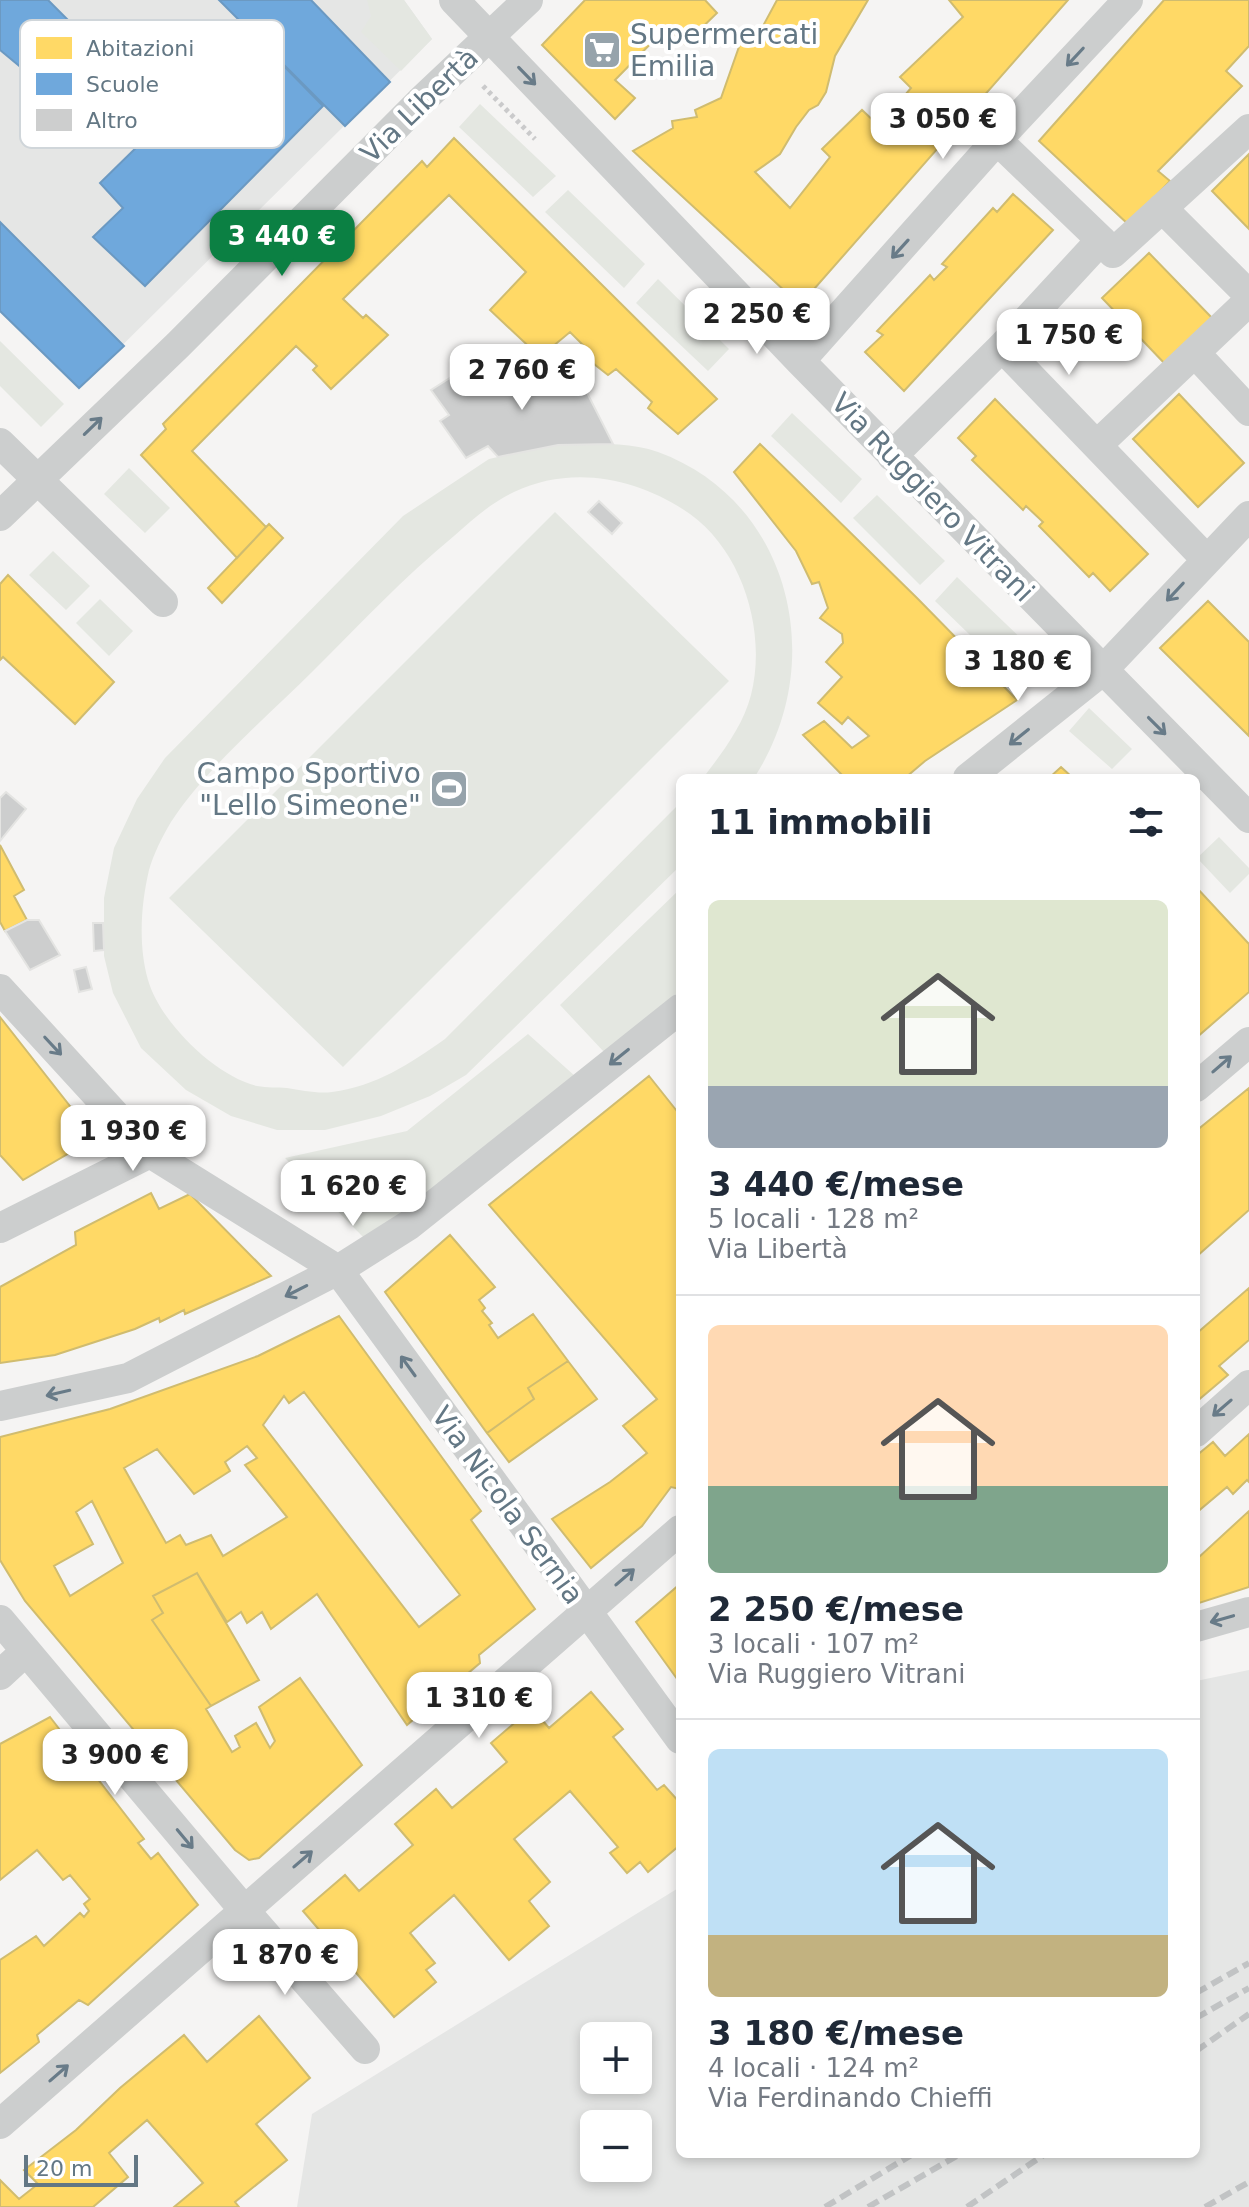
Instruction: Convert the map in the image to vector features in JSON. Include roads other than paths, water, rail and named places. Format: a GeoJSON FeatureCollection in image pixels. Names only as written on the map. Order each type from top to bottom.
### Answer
{"type":"FeatureCollection","features":[{"type":"Feature","properties":{"kind":"street","name":"Via Ruggiero Vitrani"},"geometry":{"type":"LineString","coordinates":[[454,0],[892,456],[1249,818]]}},
{"type":"Feature","properties":{"kind":"street","name":"Via Libertà"},"geometry":{"type":"LineString","coordinates":[[0,516],[178,345],[420,102],[528,0]]}},
{"type":"Feature","properties":{"kind":"street"},"geometry":{"type":"LineString","coordinates":[[800,361],[997,140],[1128,0]]}},
{"type":"Feature","properties":{"kind":"street"},"geometry":{"type":"LineString","coordinates":[[997,140],[1113,253],[1249,129]]}},
{"type":"Feature","properties":{"kind":"street"},"geometry":{"type":"LineString","coordinates":[[1162,208],[1249,295]]}},
{"type":"Feature","properties":{"kind":"street"},"geometry":{"type":"LineString","coordinates":[[892,456],[1002,347],[1101,240]]}},
{"type":"Feature","properties":{"kind":"street"},"geometry":{"type":"LineString","coordinates":[[1097,445],[1249,301]]}},
{"type":"Feature","properties":{"kind":"street"},"geometry":{"type":"LineString","coordinates":[[1002,347],[1206,559]]}},
{"type":"Feature","properties":{"kind":"street"},"geometry":{"type":"LineString","coordinates":[[1195,353],[1249,411]]}},
{"type":"Feature","properties":{"kind":"street"},"geometry":{"type":"LineString","coordinates":[[0,443],[163,602]]}},
{"type":"Feature","properties":{"kind":"street"},"geometry":{"type":"LineString","coordinates":[[973,774],[1102,671],[1249,516]]}},
{"type":"Feature","properties":{"kind":"street"},"geometry":{"type":"LineString","coordinates":[[0,989],[150,1153],[338,1270]]}},
{"type":"Feature","properties":{"kind":"street"},"geometry":{"type":"LineString","coordinates":[[0,1406],[128,1378],[338,1270],[409,1225],[676,1012]]}},
{"type":"Feature","properties":{"kind":"street"},"geometry":{"type":"LineString","coordinates":[[1200,1084],[1249,1042]]}},
{"type":"Feature","properties":{"kind":"street"},"geometry":{"type":"LineString","coordinates":[[0,1228],[150,1153]]}},
{"type":"Feature","properties":{"kind":"street","name":"Via Nicola Sernia"},"geometry":{"type":"LineString","coordinates":[[338,1270],[676,1734]]}},
{"type":"Feature","properties":{"kind":"street"},"geometry":{"type":"LineString","coordinates":[[1200,1428],[1249,1385]]}},
{"type":"Feature","properties":{"kind":"street"},"geometry":{"type":"LineString","coordinates":[[0,2124],[676,1533]]}},
{"type":"Feature","properties":{"kind":"street"},"geometry":{"type":"LineString","coordinates":[[1200,1626],[1249,1612]]}},
{"type":"Feature","properties":{"kind":"street"},"geometry":{"type":"LineString","coordinates":[[0,1620],[365,2049]]}},
{"type":"Feature","properties":{"kind":"street"},"geometry":{"type":"LineString","coordinates":[[0,1675],[26,1651]]}},
{"type":"Feature","properties":{"kind":"railway"},"geometry":{"type":"LineString","coordinates":[[1200,1991],[1249,1963]]}},
{"type":"Feature","properties":{"kind":"railway"},"geometry":{"type":"LineString","coordinates":[[1200,2016],[1249,1988]]}},
{"type":"Feature","properties":{"kind":"railway"},"geometry":{"type":"LineString","coordinates":[[1200,2048],[1249,2014]]}},
{"type":"Feature","properties":{"kind":"railway"},"geometry":{"type":"LineString","coordinates":[[825,2207],[906,2158]]}},
{"type":"Feature","properties":{"kind":"railway"},"geometry":{"type":"LineString","coordinates":[[868,2207],[953,2158]]}},
{"type":"Feature","properties":{"kind":"railway"},"geometry":{"type":"LineString","coordinates":[[967,2207],[1039,2158]]}},
{"type":"Feature","properties":{"kind":"railway"},"geometry":{"type":"LineString","coordinates":[[1205,2207],[1249,2182]]}},
{"type":"Feature","properties":{"kind":"place","name":"Supermercati Emilia"},"geometry":{"type":"Point","coordinates":[602,50]}},
{"type":"Feature","properties":{"kind":"place","name":"Campo Sportivo \"Lello Simeone\""},"geometry":{"type":"Point","coordinates":[449,789]}}]}
